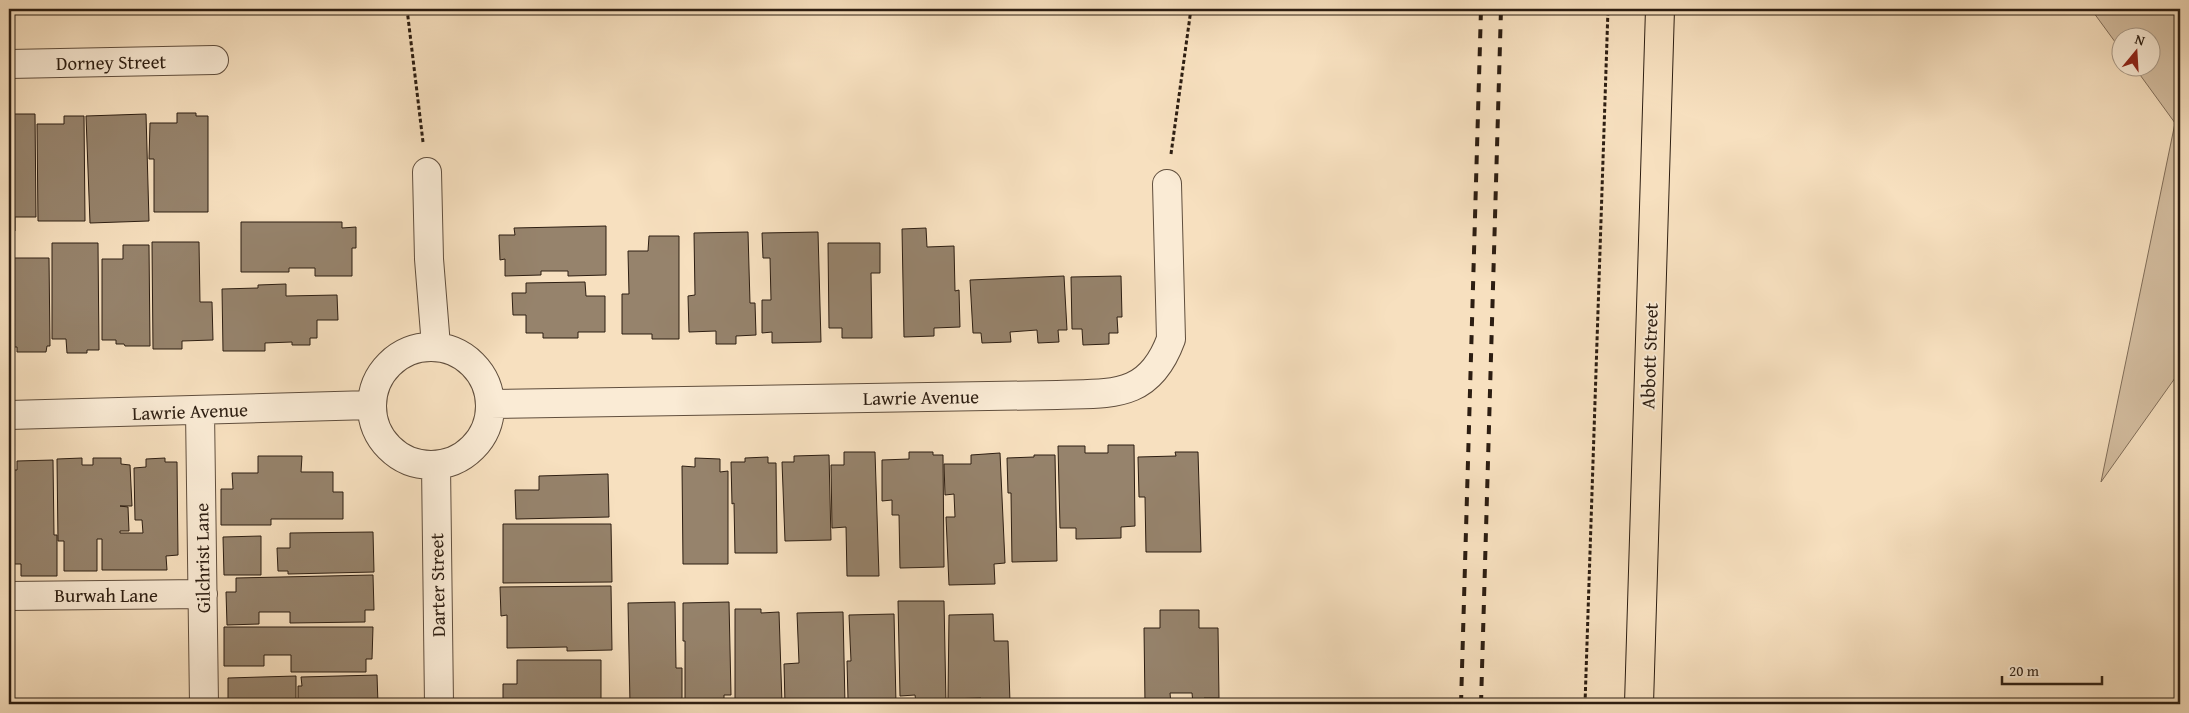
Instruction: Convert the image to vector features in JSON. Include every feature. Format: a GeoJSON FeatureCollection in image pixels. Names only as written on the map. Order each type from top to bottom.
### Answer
{"type":"FeatureCollection","features":[{"type":"Feature","properties":{"kind":"main road","name":"Abbott Street"},"geometry":{"type":"LineString","coordinates":[[1639,704],[1660,9]]}},
{"type":"Feature","properties":{"kind":"street","name":"Dorney Street"},"geometry":{"type":"LineString","coordinates":[[9,64],[214,60]]}},
{"type":"Feature","properties":{"kind":"street"},"geometry":{"type":"LineString","coordinates":[[427,172],[429,259],[436,346]]}},
{"type":"Feature","properties":{"kind":"street","name":"Lawrie Avenue"},"geometry":{"type":"LineString","coordinates":[[490,404],[1106,394],[1143,383],[1165,356],[1171,339],[1167,184]]}},
{"type":"Feature","properties":{"kind":"street"},"geometry":{"type":"LineString","coordinates":[[436,346],[455,351],[471,362],[483,378],[490,396],[490,416],[483,434],[471,450],[455,460],[436,465],[416,463],[398,455],[383,442],[374,425],[371,405],[374,386],[384,369],[398,356],[416,348],[436,346]]}},
{"type":"Feature","properties":{"kind":"street","name":"Lawrie Avenue"},"geometry":{"type":"LineString","coordinates":[[9,416],[371,405]]}},
{"type":"Feature","properties":{"kind":"street","name":"Gilchrist Lane"},"geometry":{"type":"LineString","coordinates":[[200,411],[204,704]]}},
{"type":"Feature","properties":{"kind":"street","name":"Darter Street"},"geometry":{"type":"LineString","coordinates":[[436,465],[439,704]]}},
{"type":"Feature","properties":{"kind":"street","name":"Burwah Lane"},"geometry":{"type":"LineString","coordinates":[[9,596],[203,594]]}},
{"type":"Feature","properties":{"kind":"path"},"geometry":{"type":"LineString","coordinates":[[407,9],[427,172]]}},
{"type":"Feature","properties":{"kind":"path"},"geometry":{"type":"LineString","coordinates":[[1167,184],[1191,9]]}},
{"type":"Feature","properties":{"kind":"path"},"geometry":{"type":"LineString","coordinates":[[1585,704],[1608,9]]}},
{"type":"Feature","properties":{"kind":"shaded area"},"geometry":{"type":"Polygon","coordinates":[[[2091,9],[2178,9],[2180,12],[2180,371],[2101,482],[2175,123],[2142,78],[2162,78],[2162,28],[2112,28],[2112,38],[2091,9]]]}},
{"type":"Feature","properties":{"kind":"building"},"geometry":{"type":"Polygon","coordinates":[[[177,113],[196,113],[196,116],[208,116],[208,212],[154,212],[154,159],[149,159],[150,123],[177,123],[177,113]]]}},
{"type":"Feature","properties":{"kind":"building"},"geometry":{"type":"Polygon","coordinates":[[[13,114],[35,114],[36,217],[15,217],[15,231],[9,231],[9,121],[13,121],[13,114]]]}},
{"type":"Feature","properties":{"kind":"building"},"geometry":{"type":"Polygon","coordinates":[[[146,114],[149,221],[90,223],[86,116],[146,114]]]}},
{"type":"Feature","properties":{"kind":"building"},"geometry":{"type":"Polygon","coordinates":[[[64,116],[84,116],[85,221],[38,221],[37,124],[64,124],[64,116]]]}},
{"type":"Feature","properties":{"kind":"building"},"geometry":{"type":"Polygon","coordinates":[[[241,222],[342,222],[342,228],[356,227],[356,248],[352,248],[352,276],[315,276],[315,268],[289,268],[289,272],[241,272],[241,222]]]}},
{"type":"Feature","properties":{"kind":"building"},"geometry":{"type":"Polygon","coordinates":[[[606,226],[606,275],[568,276],[568,271],[541,271],[541,275],[505,276],[505,259],[500,260],[499,235],[515,235],[514,228],[606,226]]]}},
{"type":"Feature","properties":{"kind":"building"},"geometry":{"type":"Polygon","coordinates":[[[926,228],[927,247],[954,246],[955,291],[959,290],[960,327],[934,328],[934,336],[904,337],[902,229],[926,228]]]}},
{"type":"Feature","properties":{"kind":"building"},"geometry":{"type":"Polygon","coordinates":[[[748,232],[750,303],[755,303],[756,335],[736,336],[736,344],[716,344],[716,331],[689,332],[688,296],[695,295],[694,233],[748,232]]]}},
{"type":"Feature","properties":{"kind":"building"},"geometry":{"type":"Polygon","coordinates":[[[818,232],[821,342],[772,343],[772,332],[762,333],[762,300],[771,300],[770,258],[763,258],[762,233],[818,232]]]}},
{"type":"Feature","properties":{"kind":"building"},"geometry":{"type":"Polygon","coordinates":[[[649,236],[679,236],[679,339],[652,339],[652,334],[622,334],[622,294],[629,294],[628,251],[648,251],[649,236]]]}},
{"type":"Feature","properties":{"kind":"building"},"geometry":{"type":"Polygon","coordinates":[[[152,242],[199,242],[200,302],[212,302],[213,340],[182,341],[182,349],[153,349],[152,242]]]}},
{"type":"Feature","properties":{"kind":"building"},"geometry":{"type":"Polygon","coordinates":[[[52,243],[98,243],[99,350],[87,350],[87,353],[67,353],[66,339],[52,339],[52,243]]]}},
{"type":"Feature","properties":{"kind":"building"},"geometry":{"type":"Polygon","coordinates":[[[828,243],[880,243],[880,273],[871,273],[872,338],[842,338],[842,328],[829,328],[828,243]]]}},
{"type":"Feature","properties":{"kind":"building"},"geometry":{"type":"Polygon","coordinates":[[[123,245],[149,245],[150,346],[125,346],[124,344],[116,344],[116,340],[102,340],[102,259],[123,259],[123,245]]]}},
{"type":"Feature","properties":{"kind":"building"},"geometry":{"type":"Polygon","coordinates":[[[9,258],[49,258],[50,346],[47,346],[46,352],[17,352],[17,347],[9,347],[9,258]]]}},
{"type":"Feature","properties":{"kind":"building"},"geometry":{"type":"Polygon","coordinates":[[[1064,276],[1067,330],[1058,330],[1059,342],[1038,343],[1037,330],[1010,332],[1011,342],[982,343],[981,333],[973,333],[970,280],[1064,276]]]}},
{"type":"Feature","properties":{"kind":"building"},"geometry":{"type":"Polygon","coordinates":[[[1121,276],[1122,317],[1117,317],[1118,333],[1109,333],[1109,344],[1083,345],[1082,329],[1072,329],[1071,277],[1121,276]]]}},
{"type":"Feature","properties":{"kind":"building"},"geometry":{"type":"Polygon","coordinates":[[[585,282],[586,296],[605,296],[605,332],[578,332],[578,338],[543,338],[543,333],[526,333],[526,315],[513,315],[512,293],[526,293],[526,283],[585,282]]]}},
{"type":"Feature","properties":{"kind":"building"},"geometry":{"type":"Polygon","coordinates":[[[286,284],[286,296],[337,295],[338,320],[317,320],[317,338],[310,338],[310,345],[292,345],[292,342],[265,343],[265,351],[223,351],[222,289],[258,288],[258,285],[286,284]]]}},
{"type":"Feature","properties":{"kind":"building"},"geometry":{"type":"Polygon","coordinates":[[[1108,445],[1134,445],[1135,526],[1121,527],[1121,538],[1076,539],[1076,528],[1060,528],[1058,446],[1085,446],[1085,453],[1108,453],[1108,445]]]}},
{"type":"Feature","properties":{"kind":"building"},"geometry":{"type":"Polygon","coordinates":[[[844,452],[875,452],[879,576],[847,576],[846,527],[832,528],[831,465],[844,465],[844,452]]]}},
{"type":"Feature","properties":{"kind":"building"},"geometry":{"type":"Polygon","coordinates":[[[909,452],[933,452],[933,455],[943,455],[944,567],[900,568],[899,515],[892,515],[892,500],[882,501],[882,460],[909,459],[909,452]]]}},
{"type":"Feature","properties":{"kind":"building"},"geometry":{"type":"Polygon","coordinates":[[[1175,452],[1198,452],[1201,552],[1146,552],[1145,497],[1139,497],[1138,457],[1176,456],[1175,452]]]}},
{"type":"Feature","properties":{"kind":"building"},"geometry":{"type":"Polygon","coordinates":[[[1000,453],[1005,563],[994,564],[995,584],[949,585],[946,517],[955,517],[954,494],[945,495],[944,464],[971,464],[971,455],[1000,453]]]}},
{"type":"Feature","properties":{"kind":"building"},"geometry":{"type":"Polygon","coordinates":[[[829,455],[831,540],[785,541],[782,462],[794,462],[794,456],[829,455]]]}},
{"type":"Feature","properties":{"kind":"building"},"geometry":{"type":"Polygon","coordinates":[[[1034,455],[1055,455],[1057,561],[1012,562],[1011,493],[1008,493],[1007,458],[1034,457],[1034,455]]]}},
{"type":"Feature","properties":{"kind":"building"},"geometry":{"type":"Polygon","coordinates":[[[258,456],[302,456],[301,472],[333,472],[333,492],[343,492],[343,519],[271,519],[271,525],[221,525],[221,489],[233,489],[232,473],[258,473],[258,456]]]}},
{"type":"Feature","properties":{"kind":"building"},"geometry":{"type":"Polygon","coordinates":[[[768,457],[768,463],[776,463],[777,553],[735,553],[731,462],[745,462],[745,458],[768,457]]]}},
{"type":"Feature","properties":{"kind":"building"},"geometry":{"type":"Polygon","coordinates":[[[82,458],[82,465],[93,465],[93,458],[121,458],[121,464],[130,465],[132,506],[120,506],[128,507],[129,531],[120,531],[120,533],[143,533],[142,520],[135,520],[134,468],[146,467],[146,459],[165,458],[165,462],[177,462],[178,555],[166,556],[167,570],[102,570],[102,539],[97,539],[97,571],[64,571],[64,541],[58,541],[57,459],[82,458]]]}},
{"type":"Feature","properties":{"kind":"building"},"geometry":{"type":"Polygon","coordinates":[[[695,458],[720,459],[720,472],[728,471],[728,564],[683,564],[682,466],[695,467],[695,458]]]}},
{"type":"Feature","properties":{"kind":"building"},"geometry":{"type":"Polygon","coordinates":[[[53,460],[54,535],[57,535],[57,576],[21,576],[21,564],[9,564],[9,470],[17,470],[17,461],[53,460]]]}},
{"type":"Feature","properties":{"kind":"building"},"geometry":{"type":"Polygon","coordinates":[[[608,474],[609,517],[516,519],[515,490],[539,490],[539,476],[608,474]]]}},
{"type":"Feature","properties":{"kind":"building"},"geometry":{"type":"Polygon","coordinates":[[[503,524],[611,524],[612,582],[503,583],[503,524]]]}},
{"type":"Feature","properties":{"kind":"building"},"geometry":{"type":"Polygon","coordinates":[[[373,532],[374,572],[288,574],[288,571],[278,571],[277,548],[290,548],[290,533],[373,532]]]}},
{"type":"Feature","properties":{"kind":"building"},"geometry":{"type":"Polygon","coordinates":[[[261,536],[261,575],[224,575],[223,537],[261,536]]]}},
{"type":"Feature","properties":{"kind":"building"},"geometry":{"type":"Polygon","coordinates":[[[373,575],[374,610],[365,610],[365,622],[290,623],[290,612],[259,612],[259,624],[227,625],[226,592],[236,592],[236,578],[373,575]]]}},
{"type":"Feature","properties":{"kind":"building"},"geometry":{"type":"Polygon","coordinates":[[[611,586],[612,650],[567,651],[567,647],[507,648],[507,615],[501,616],[500,587],[611,586]]]}},
{"type":"Feature","properties":{"kind":"building"},"geometry":{"type":"Polygon","coordinates":[[[898,601],[944,601],[946,704],[920,704],[920,702],[916,703],[915,695],[900,696],[898,601]]]}},
{"type":"Feature","properties":{"kind":"building"},"geometry":{"type":"Polygon","coordinates":[[[675,602],[676,668],[682,668],[682,704],[630,704],[628,603],[675,602]]]}},
{"type":"Feature","properties":{"kind":"building"},"geometry":{"type":"Polygon","coordinates":[[[729,602],[731,695],[724,695],[724,704],[699,704],[699,701],[685,701],[683,603],[729,602]]]}},
{"type":"Feature","properties":{"kind":"building"},"geometry":{"type":"Polygon","coordinates":[[[735,609],[761,609],[761,613],[779,612],[782,704],[735,702],[735,609]]]}},
{"type":"Feature","properties":{"kind":"building"},"geometry":{"type":"Polygon","coordinates":[[[1160,610],[1199,610],[1199,628],[1218,628],[1219,698],[1204,698],[1204,704],[1193,704],[1192,693],[1170,693],[1171,704],[1145,704],[1144,628],[1160,628],[1160,610]]]}},
{"type":"Feature","properties":{"kind":"building"},"geometry":{"type":"Polygon","coordinates":[[[843,612],[845,704],[785,704],[784,664],[799,663],[797,613],[843,612]]]}},
{"type":"Feature","properties":{"kind":"building"},"geometry":{"type":"Polygon","coordinates":[[[894,614],[896,704],[860,704],[860,699],[848,699],[847,661],[851,661],[849,615],[894,614]]]}},
{"type":"Feature","properties":{"kind":"building"},"geometry":{"type":"Polygon","coordinates":[[[993,614],[994,641],[1008,641],[1010,703],[982,704],[981,698],[948,699],[949,615],[993,614]]]}},
{"type":"Feature","properties":{"kind":"building"},"geometry":{"type":"Polygon","coordinates":[[[224,627],[373,627],[372,659],[366,659],[366,672],[291,672],[291,655],[264,655],[264,666],[224,666],[224,627]]]}},
{"type":"Feature","properties":{"kind":"building"},"geometry":{"type":"Polygon","coordinates":[[[517,660],[601,660],[601,700],[503,700],[503,684],[517,684],[517,660]]]}},
{"type":"Feature","properties":{"kind":"building"},"geometry":{"type":"Polygon","coordinates":[[[377,675],[378,704],[298,704],[298,686],[302,686],[301,677],[377,675]]]}},
{"type":"Feature","properties":{"kind":"building"},"geometry":{"type":"Polygon","coordinates":[[[296,676],[296,704],[228,704],[228,678],[296,676]]]}},
{"type":"Feature","properties":{"kind":"railway"},"geometry":{"type":"LineString","coordinates":[[1461,704],[1481,9]]}},
{"type":"Feature","properties":{"kind":"railway"},"geometry":{"type":"LineString","coordinates":[[1481,704],[1501,9]]}}]}
